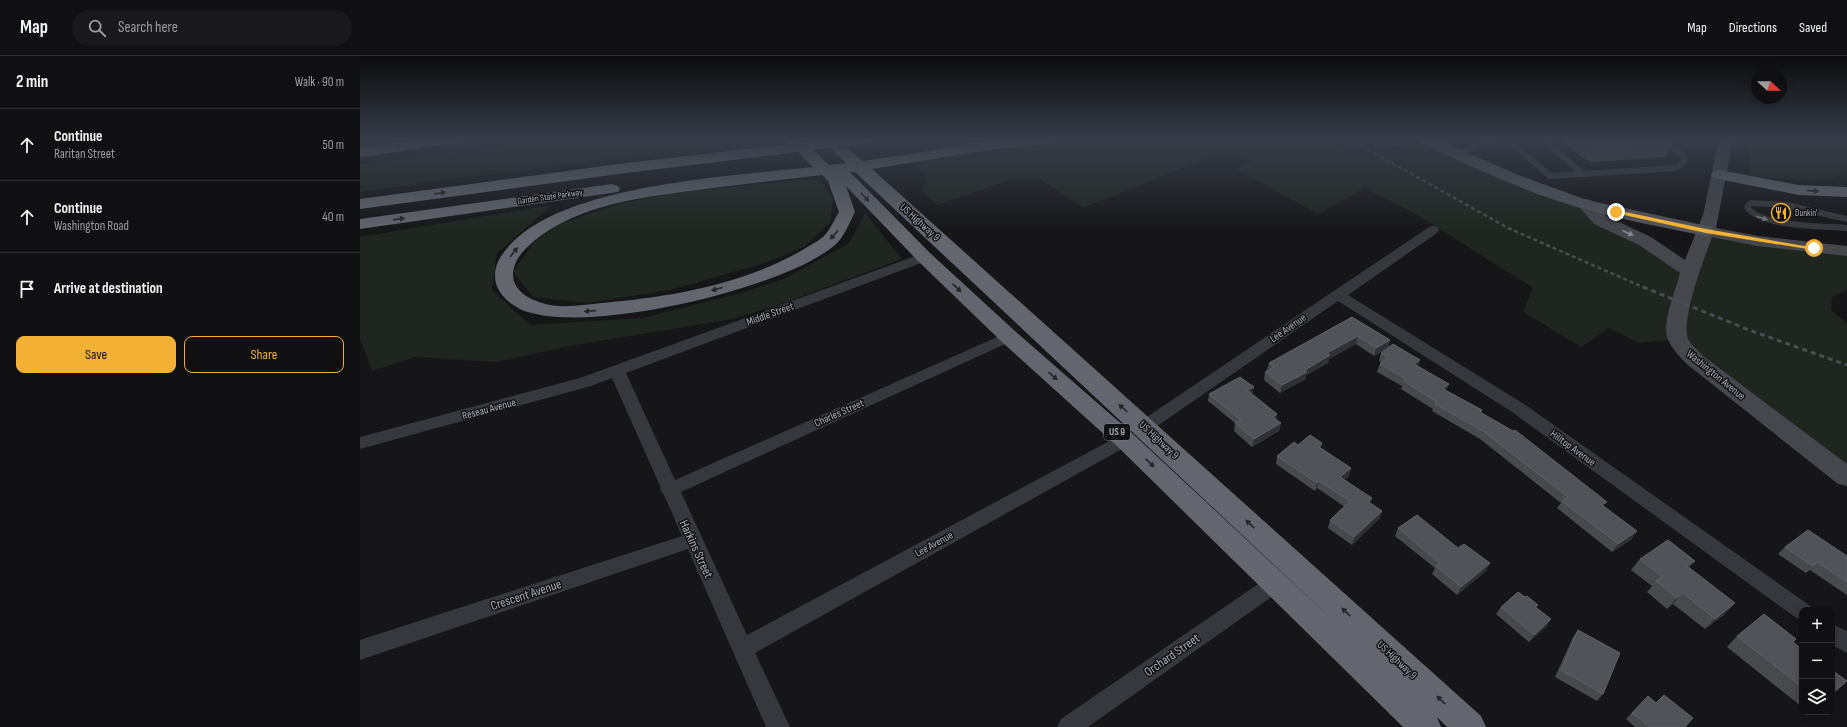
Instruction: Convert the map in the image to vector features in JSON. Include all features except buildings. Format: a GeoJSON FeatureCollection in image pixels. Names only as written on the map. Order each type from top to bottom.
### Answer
{"type":"FeatureCollection","features":[{"type":"Feature","properties":{"kind":"highway","name":"Garden State Parkway"},"geometry":{"type":"LineString","coordinates":[[360,204],[610,170]]}},
{"type":"Feature","properties":{"kind":"highway"},"geometry":{"type":"LineString","coordinates":[[790,170],[662,191],[624,198],[585,208],[548,224],[520,245],[507,263],[503,274],[504,281],[511,294],[524,304],[546,310],[581,312],[632,307],[685,298],[751,280],[800,261],[820,248],[834,235],[844,222],[848,209],[846,197],[839,184],[825,170]]}},
{"type":"Feature","properties":{"kind":"highway","name":"US Highway 9"},"geometry":{"type":"LineString","coordinates":[[839,170],[924,257],[1009,337],[1135,433],[1274,584],[1425,727]]}},
{"type":"Feature","properties":{"kind":"highway","name":"US Highway 9"},"geometry":{"type":"LineString","coordinates":[[862,170],[1135,433],[1470,727]]}},
{"type":"Feature","properties":{"kind":"highway","name":"Garden State Parkway"},"geometry":{"type":"LineString","coordinates":[[360,224],[590,192],[784,171]]}},
{"type":"Feature","properties":{"kind":"highway"},"geometry":{"type":"LineString","coordinates":[[1719,175],[1792,189],[1824,192],[1847,192]]}},
{"type":"Feature","properties":{"kind":"main road"},"geometry":{"type":"LineString","coordinates":[[1495,170],[1585,204],[1706,231],[1766,242],[1847,252]]}},
{"type":"Feature","properties":{"kind":"main road","name":"Washington Avenue"},"geometry":{"type":"LineString","coordinates":[[1720,170],[1706,231],[1688,278],[1676,325],[1678,339],[1684,349],[1695,360],[1847,476]]}},
{"type":"Feature","properties":{"kind":"main road"},"geometry":{"type":"LineString","coordinates":[[1585,204],[1600,220],[1645,241],[1688,278]]}},
{"type":"Feature","properties":{"kind":"street","name":"Lee Avenue"},"geometry":{"type":"LineString","coordinates":[[742,649],[1135,433],[1433,230]]}},
{"type":"Feature","properties":{"kind":"street","name":"Middle Street"},"geometry":{"type":"LineString","coordinates":[[617,371],[924,257]]}},
{"type":"Feature","properties":{"kind":"street","name":"Hilltop Avenue"},"geometry":{"type":"LineString","coordinates":[[1337,294],[1518,408],[1799,610]]}},
{"type":"Feature","properties":{"kind":"street","name":"Charles Street"},"geometry":{"type":"LineString","coordinates":[[669,490],[1009,337]]}},
{"type":"Feature","properties":{"kind":"street","name":"Reseau Avenue"},"geometry":{"type":"LineString","coordinates":[[360,443],[533,397],[617,371]]}},
{"type":"Feature","properties":{"kind":"street","name":"Harkins Street"},"geometry":{"type":"LineString","coordinates":[[617,371],[669,490],[778,727]]}},
{"type":"Feature","properties":{"kind":"street","name":"Crescent Avenue"},"geometry":{"type":"LineString","coordinates":[[360,650],[692,540]]}},
{"type":"Feature","properties":{"kind":"street","name":"Orchard Street"},"geometry":{"type":"LineString","coordinates":[[1069,727],[1274,584]]}},
{"type":"Feature","properties":{"kind":"street"},"geometry":{"type":"LineString","coordinates":[[1835,635],[1847,643]]}},
{"type":"Feature","properties":{"kind":"lane"},"geometry":{"type":"LineString","coordinates":[[1543,170],[1550,176],[1641,170]]}},
{"type":"Feature","properties":{"kind":"lane"},"geometry":{"type":"LineString","coordinates":[[1579,170],[1583,174]]}},
{"type":"Feature","properties":{"kind":"lane"},"geometry":{"type":"LineString","coordinates":[[1847,219],[1789,206],[1763,202],[1751,203],[1747,207],[1750,213],[1770,220],[1847,228]]}},
{"type":"Feature","properties":{"kind":"shaded area"},"geometry":{"type":"Polygon","coordinates":[[[360,170],[521,170],[468,177],[360,192],[360,170]]]}},
{"type":"Feature","properties":{"kind":"shaded area"},"geometry":{"type":"Polygon","coordinates":[[[920,170],[1177,170],[1083,208],[1040,179],[1012,179],[937,205],[922,191],[926,176],[920,170]]]}},
{"type":"Feature","properties":{"kind":"shaded area"},"geometry":{"type":"Polygon","coordinates":[[[1237,170],[1498,170],[1563,197],[1689,271],[1706,231],[1847,251],[1847,290],[1832,297],[1831,310],[1847,324],[1847,477],[1678,339],[1639,343],[1609,328],[1581,347],[1523,312],[1533,288],[1419,216],[1365,188],[1318,214],[1237,170]]]}},
{"type":"Feature","properties":{"kind":"shaded area"},"geometry":{"type":"Polygon","coordinates":[[[1749,170],[1847,170],[1847,174],[1818,181],[1749,176],[1749,170]]]}},
{"type":"Feature","properties":{"kind":"shaded area"},"geometry":{"type":"Polygon","coordinates":[[[819,178],[833,199],[830,223],[804,247],[768,262],[670,290],[587,303],[533,297],[513,272],[533,243],[559,224],[618,204],[672,193],[819,178]]]}},
{"type":"Feature","properties":{"kind":"shaded area"},"geometry":{"type":"Polygon","coordinates":[[[552,205],[497,253],[492,290],[530,325],[642,318],[742,293],[788,277],[849,243],[865,213],[902,259],[781,304],[733,319],[569,346],[496,362],[416,357],[372,371],[360,338],[360,237],[552,205]]]}},
{"type":"Feature","properties":{"kind":"railway"},"geometry":{"type":"LineString","coordinates":[[1405,170],[1508,228],[1645,288]]}},
{"type":"Feature","properties":{"kind":"railway"},"geometry":{"type":"LineString","coordinates":[[1643,287],[1749,330],[1847,365]]}},
{"type":"Feature","properties":{"kind":"place","name":"Dunkin'"},"geometry":{"type":"Point","coordinates":[1781,213]}},
{"type":"Feature","properties":{"kind":"route"},"geometry":{"type":"LineString","coordinates":[[1616,212],[1706,231],[1814,248]]}}]}
